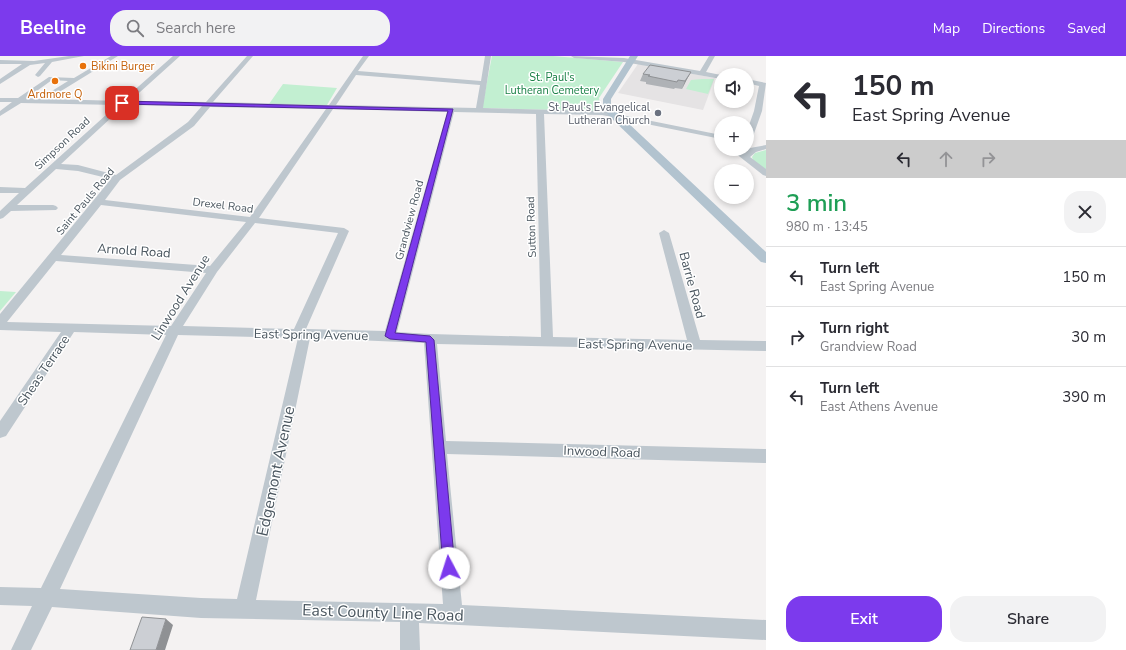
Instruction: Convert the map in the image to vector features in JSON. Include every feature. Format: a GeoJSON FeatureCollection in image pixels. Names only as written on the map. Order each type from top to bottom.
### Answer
{"type":"FeatureCollection","features":[{"type":"Feature","properties":{"kind":"main road"},"geometry":{"type":"LineString","coordinates":[[633,59],[607,98],[608,107],[612,114],[766,259]]}},
{"type":"Feature","properties":{"kind":"street"},"geometry":{"type":"LineString","coordinates":[[0,62],[28,63],[81,56]]}},
{"type":"Feature","properties":{"kind":"street"},"geometry":{"type":"LineString","coordinates":[[40,101],[115,56]]}},
{"type":"Feature","properties":{"kind":"street","name":"Simpson Road"},"geometry":{"type":"LineString","coordinates":[[0,216],[122,103],[177,56]]}},
{"type":"Feature","properties":{"kind":"street","name":"Saint Pauls Road"},"geometry":{"type":"LineString","coordinates":[[0,322],[117,178],[191,124],[250,56]]}},
{"type":"Feature","properties":{"kind":"street","name":"Linwood Avenue"},"geometry":{"type":"LineString","coordinates":[[21,650],[45,597],[174,331],[213,270],[253,220],[366,56]]}},
{"type":"Feature","properties":{"kind":"street"},"geometry":{"type":"LineString","coordinates":[[479,110],[488,56]]}},
{"type":"Feature","properties":{"kind":"street"},"geometry":{"type":"LineString","coordinates":[[576,56],[633,59],[714,76]]}},
{"type":"Feature","properties":{"kind":"street"},"geometry":{"type":"LineString","coordinates":[[702,73],[712,56]]}},
{"type":"Feature","properties":{"kind":"street"},"geometry":{"type":"LineString","coordinates":[[38,75],[50,61]]}},
{"type":"Feature","properties":{"kind":"street"},"geometry":{"type":"LineString","coordinates":[[0,82],[28,63]]}},
{"type":"Feature","properties":{"kind":"street"},"geometry":{"type":"LineString","coordinates":[[354,73],[483,83]]}},
{"type":"Feature","properties":{"kind":"street"},"geometry":{"type":"LineString","coordinates":[[0,114],[51,78],[74,80]]}},
{"type":"Feature","properties":{"kind":"street"},"geometry":{"type":"LineString","coordinates":[[754,82],[764,84],[754,123]]}},
{"type":"Feature","properties":{"kind":"street"},"geometry":{"type":"LineString","coordinates":[[0,100],[612,114],[714,135]]}},
{"type":"Feature","properties":{"kind":"street","name":"Grandview Road"},"geometry":{"type":"LineString","coordinates":[[390,336],[451,110]]}},
{"type":"Feature","properties":{"kind":"street"},"geometry":{"type":"LineString","coordinates":[[758,111],[766,113]]}},
{"type":"Feature","properties":{"kind":"street","name":"Sutton Road"},"geometry":{"type":"LineString","coordinates":[[540,112],[547,341]]}},
{"type":"Feature","properties":{"kind":"street"},"geometry":{"type":"LineString","coordinates":[[754,144],[766,147]]}},
{"type":"Feature","properties":{"kind":"street"},"geometry":{"type":"LineString","coordinates":[[766,147],[753,150],[745,157],[766,173]]}},
{"type":"Feature","properties":{"kind":"street"},"geometry":{"type":"LineString","coordinates":[[54,166],[78,168],[117,178]]}},
{"type":"Feature","properties":{"kind":"street"},"geometry":{"type":"LineString","coordinates":[[0,190],[26,192]]}},
{"type":"Feature","properties":{"kind":"street","name":"Drexel Road"},"geometry":{"type":"LineString","coordinates":[[99,202],[344,231]]}},
{"type":"Feature","properties":{"kind":"street"},"geometry":{"type":"LineString","coordinates":[[8,208],[53,208]]}},
{"type":"Feature","properties":{"kind":"street","name":"Edgemont Avenue"},"geometry":{"type":"LineString","coordinates":[[245,608],[301,334],[344,231]]}},
{"type":"Feature","properties":{"kind":"street","name":"Barrie Road"},"geometry":{"type":"LineString","coordinates":[[664,233],[695,345]]}},
{"type":"Feature","properties":{"kind":"street","name":"Arnold Road"},"geometry":{"type":"LineString","coordinates":[[53,258],[213,270]]}},
{"type":"Feature","properties":{"kind":"street","name":"East Spring Avenue"},"geometry":{"type":"LineString","coordinates":[[0,326],[390,336],[430,340],[766,346]]}},
{"type":"Feature","properties":{"kind":"street","name":"Sheas Terrace"},"geometry":{"type":"LineString","coordinates":[[1,432],[70,328]]}},
{"type":"Feature","properties":{"kind":"street"},"geometry":{"type":"LineString","coordinates":[[430,340],[453,614]]}},
{"type":"Feature","properties":{"kind":"street","name":"Inwood Road"},"geometry":{"type":"LineString","coordinates":[[438,447],[766,456]]}},
{"type":"Feature","properties":{"kind":"street","name":"East County Line Road"},"geometry":{"type":"LineString","coordinates":[[0,596],[45,597],[201,608],[453,614],[766,630]]}},
{"type":"Feature","properties":{"kind":"street"},"geometry":{"type":"LineString","coordinates":[[409,613],[410,650]]}},
{"type":"Feature","properties":{"kind":"shaded area"},"geometry":{"type":"Polygon","coordinates":[[[638,64],[714,78],[703,110],[618,93],[638,64]]]}},
{"type":"Feature","properties":{"kind":"green space","name":"St. Paul's Lutheran Cemetery"},"geometry":{"type":"Polygon","coordinates":[[[492,56],[553,56],[623,62],[599,98],[601,109],[597,111],[482,108],[492,56]]]}},
{"type":"Feature","properties":{"kind":"green space"},"geometry":{"type":"Polygon","coordinates":[[[714,79],[708,94],[686,89],[691,80],[714,79]]]}},
{"type":"Feature","properties":{"kind":"green space"},"geometry":{"type":"Polygon","coordinates":[[[283,84],[337,88],[327,105],[269,104],[283,84]]]}},
{"type":"Feature","properties":{"kind":"green space"},"geometry":{"type":"Polygon","coordinates":[[[766,150],[766,170],[753,160],[752,157],[755,153],[766,150]]]}},
{"type":"Feature","properties":{"kind":"green space"},"geometry":{"type":"Polygon","coordinates":[[[0,291],[16,292],[0,311],[0,291]]]}},
{"type":"Feature","properties":{"kind":"building"},"geometry":{"type":"Polygon","coordinates":[[[650,65],[691,72],[685,81],[678,80],[677,82],[643,74],[650,65]]]}},
{"type":"Feature","properties":{"kind":"building"},"geometry":{"type":"Polygon","coordinates":[[[142,617],[166,619],[156,650],[130,650],[142,617]]]}},
{"type":"Feature","properties":{"kind":"place","name":"Bikini Burger"},"geometry":{"type":"Point","coordinates":[83,66]}},
{"type":"Feature","properties":{"kind":"place","name":"Ardmore Q"},"geometry":{"type":"Point","coordinates":[55,81]}},
{"type":"Feature","properties":{"kind":"place","name":"St Paul's Evangelical Lutheran Church"},"geometry":{"type":"Point","coordinates":[658,113]}},
{"type":"Feature","properties":{"kind":"route"},"geometry":{"type":"LineString","coordinates":[[122,103],[451,110],[390,336],[430,340],[449,568]]}}]}
